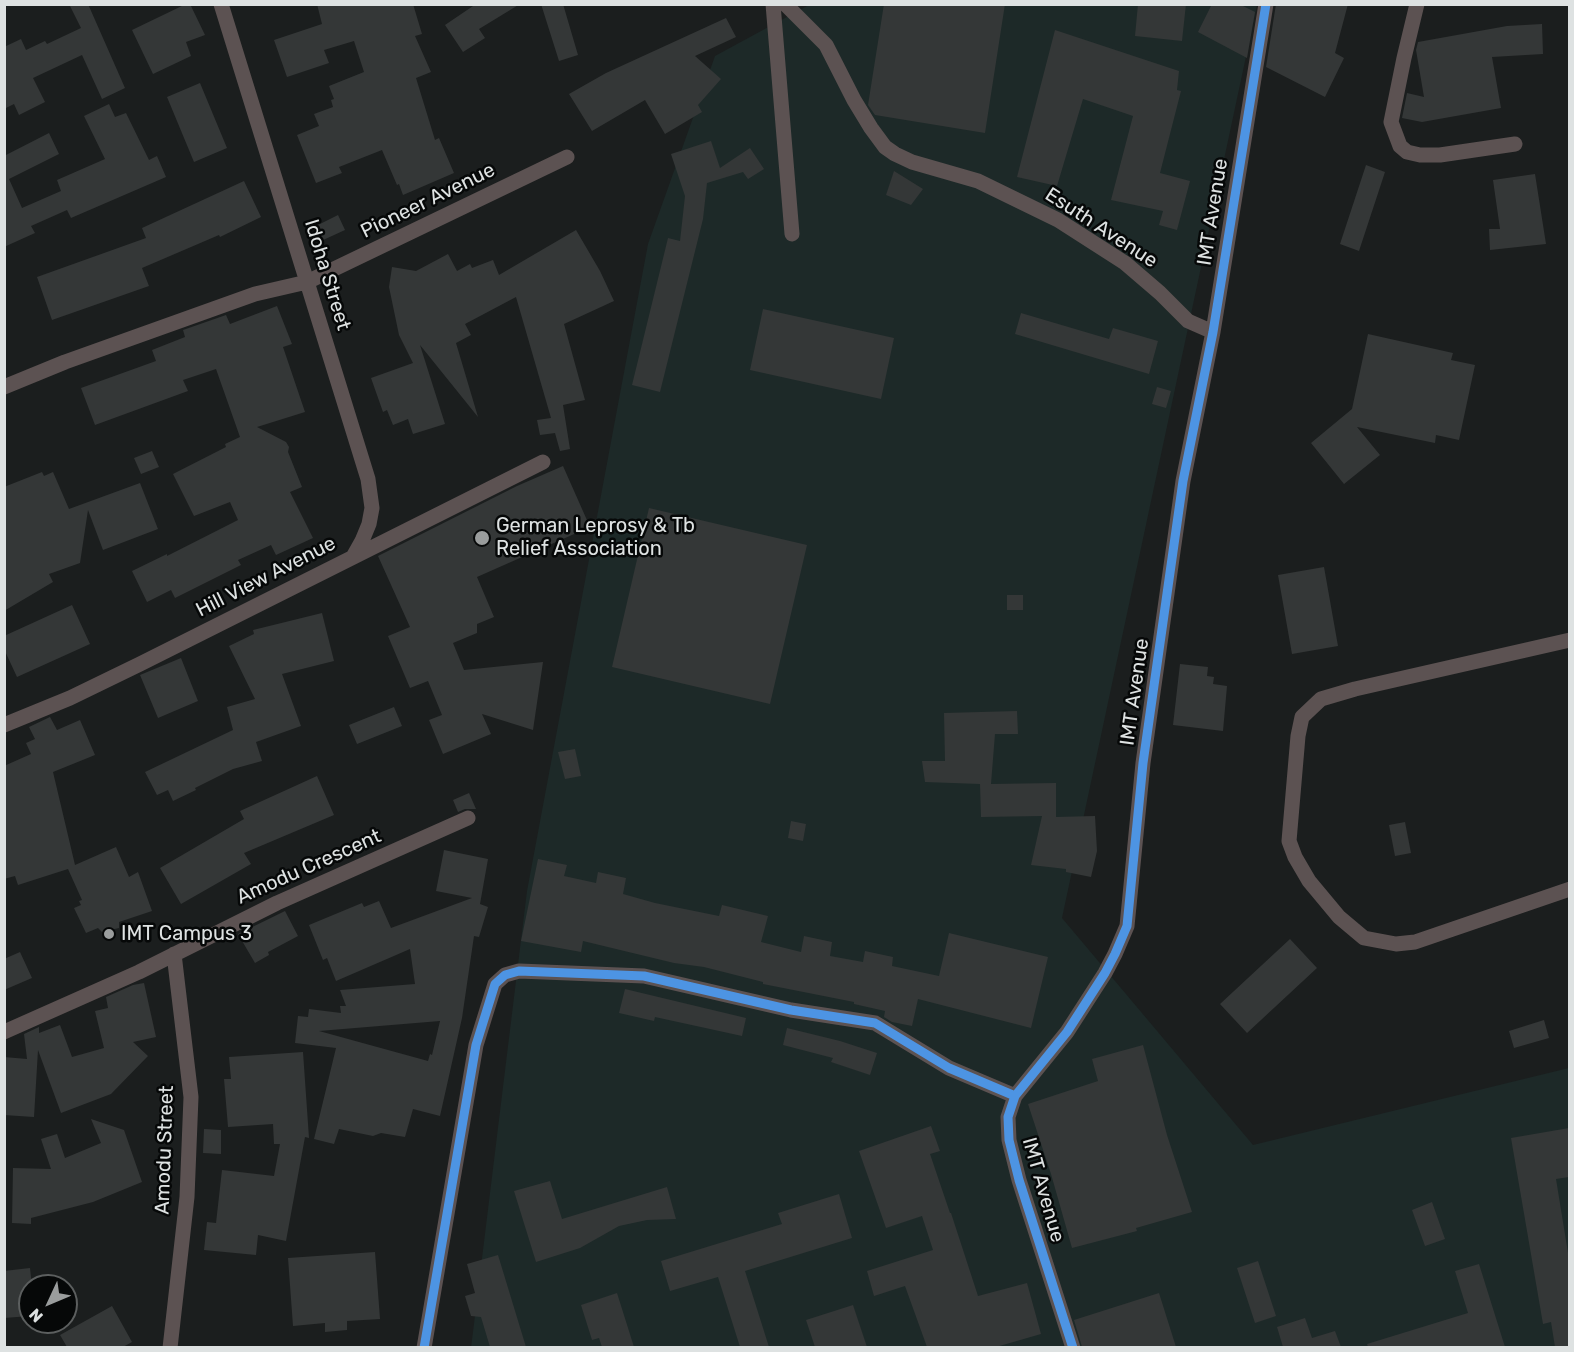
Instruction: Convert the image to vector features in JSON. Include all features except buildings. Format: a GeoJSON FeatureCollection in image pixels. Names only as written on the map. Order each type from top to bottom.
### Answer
{"type":"FeatureCollection","features":[{"type":"Feature","properties":{"kind":"street","name":"Idoha Street"},"geometry":{"type":"LineString","coordinates":[[221,4],[368,479],[372,508],[369,524],[353,557]]}},
{"type":"Feature","properties":{"kind":"street"},"geometry":{"type":"LineString","coordinates":[[773,4],[792,234]]}},
{"type":"Feature","properties":{"kind":"street","name":"Esuth Avenue"},"geometry":{"type":"LineString","coordinates":[[785,4],[826,45],[854,100],[885,147],[912,162],[978,181],[1058,220],[1125,264],[1160,293],[1188,321],[1213,332]]}},
{"type":"Feature","properties":{"kind":"street","name":"IMT Avenue"},"geometry":{"type":"LineString","coordinates":[[1073,1347],[1019,1180],[1009,1140],[1008,1117],[1015,1096],[1067,1032],[1086,1003],[1115,954],[1127,926],[1143,763],[1181,493],[1213,332],[1266,4]]}},
{"type":"Feature","properties":{"kind":"street"},"geometry":{"type":"LineString","coordinates":[[1417,4],[1391,122],[1400,147],[1407,152],[1420,155],[1440,155],[1515,144]]}},
{"type":"Feature","properties":{"kind":"street","name":"Pioneer Avenue"},"geometry":{"type":"LineString","coordinates":[[4,387],[65,362],[255,294],[307,282],[567,157]]}},
{"type":"Feature","properties":{"kind":"street","name":"Hill View Avenue"},"geometry":{"type":"LineString","coordinates":[[4,725],[69,698],[140,664],[543,462]]}},
{"type":"Feature","properties":{"kind":"street"},"geometry":{"type":"LineString","coordinates":[[1569,640],[1355,689],[1321,699],[1302,717],[1298,736],[1289,841],[1294,857],[1309,881],[1339,917],[1364,938],[1396,944],[1415,942],[1569,889]]}},
{"type":"Feature","properties":{"kind":"street","name":"Amodu Crescent"},"geometry":{"type":"LineString","coordinates":[[4,1032],[174,954],[277,903],[468,818]]}},
{"type":"Feature","properties":{"kind":"street","name":"Amodu Street"},"geometry":{"type":"LineString","coordinates":[[170,1347],[187,1197],[191,1097],[174,954]]}},
{"type":"Feature","properties":{"kind":"street"},"geometry":{"type":"LineString","coordinates":[[424,1347],[476,1045],[495,984],[505,975],[519,971],[644,976],[791,1010],[875,1023],[949,1068],[1015,1096]]}},
{"type":"Feature","properties":{"kind":"shaded area"},"geometry":{"type":"Polygon","coordinates":[[[809,5],[1257,5],[1062,918],[1253,1145],[1569,1068],[1569,1347],[471,1348],[527,891],[648,244],[715,56],[809,5]]]}},
{"type":"Feature","properties":{"kind":"cycle path"},"geometry":{"type":"LineString","coordinates":[[1073,1348],[1019,1180],[1009,1140],[1008,1117],[1015,1096],[1067,1032],[1105,973],[1127,926],[1143,763],[1183,481],[1213,332],[1266,4]]}},
{"type":"Feature","properties":{"kind":"cycle path"},"geometry":{"type":"LineString","coordinates":[[424,1348],[476,1045],[495,984],[505,975],[519,971],[644,976],[791,1010],[875,1023],[949,1068],[1015,1096]]}},
{"type":"Feature","properties":{"kind":"place","name":"German Leprosy & Tb Relief Association"},"geometry":{"type":"Point","coordinates":[482,538]}},
{"type":"Feature","properties":{"kind":"place","name":"IMT Campus 3"},"geometry":{"type":"Point","coordinates":[109,934]}}]}
